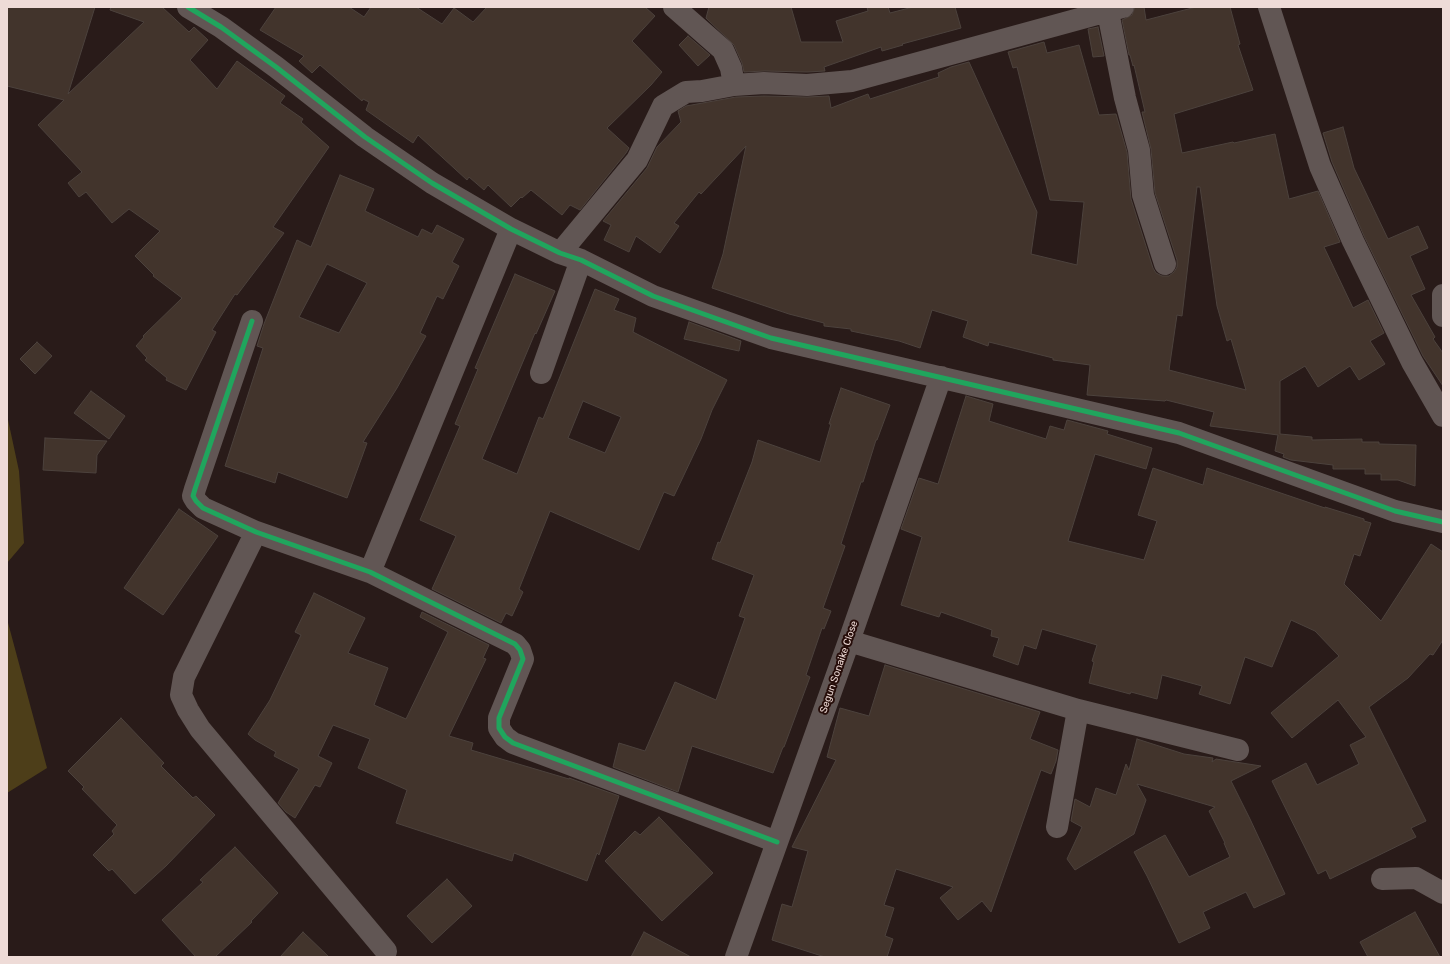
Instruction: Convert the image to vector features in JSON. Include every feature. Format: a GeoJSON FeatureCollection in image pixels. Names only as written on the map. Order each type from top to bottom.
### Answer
{"type":"FeatureCollection","features":[{"type":"Feature","properties":{"kind":"street"},"geometry":{"type":"LineString","coordinates":[[188,7],[221,27],[365,137],[432,183],[511,229],[560,253],[581,260],[653,296],[771,338],[1179,433],[1395,511],[1443,522]]}},
{"type":"Feature","properties":{"kind":"street"},"geometry":{"type":"LineString","coordinates":[[674,7],[723,50],[731,68],[734,85]]}},
{"type":"Feature","properties":{"kind":"street"},"geometry":{"type":"LineString","coordinates":[[1269,7],[1320,166],[1353,240],[1412,362],[1443,416]]}},
{"type":"Feature","properties":{"kind":"street"},"geometry":{"type":"LineString","coordinates":[[560,253],[637,160],[663,106],[686,92],[702,91],[734,85],[764,83],[807,85],[852,81],[1115,9],[1125,98],[1139,150],[1143,195],[1165,264]]}},
{"type":"Feature","properties":{"kind":"street"},"geometry":{"type":"LineString","coordinates":[[370,572],[511,229]]}},
{"type":"Feature","properties":{"kind":"street"},"geometry":{"type":"LineString","coordinates":[[541,372],[581,260]]}},
{"type":"Feature","properties":{"kind":"street"},"geometry":{"type":"LineString","coordinates":[[1443,295],[1443,316]]}},
{"type":"Feature","properties":{"kind":"street"},"geometry":{"type":"LineString","coordinates":[[252,321],[193,496],[196,502],[203,508],[256,532],[370,572],[515,644],[520,650],[523,659],[499,718],[499,728],[513,744],[777,842]]}},
{"type":"Feature","properties":{"kind":"street","name":"Segun Sonaike Close"},"geometry":{"type":"LineString","coordinates":[[736,957],[849,641],[941,377]]}},
{"type":"Feature","properties":{"kind":"street"},"geometry":{"type":"LineString","coordinates":[[256,532],[184,677],[181,695],[188,710],[200,729],[386,951]]}},
{"type":"Feature","properties":{"kind":"street"},"geometry":{"type":"LineString","coordinates":[[849,641],[1078,710],[1238,750]]}},
{"type":"Feature","properties":{"kind":"street"},"geometry":{"type":"LineString","coordinates":[[1057,827],[1078,710]]}},
{"type":"Feature","properties":{"kind":"street"},"geometry":{"type":"LineString","coordinates":[[1382,879],[1416,878],[1443,893]]}},
{"type":"Feature","properties":{"kind":"shaded area"},"geometry":{"type":"Polygon","coordinates":[[[7,415],[19,471],[24,543],[7,563],[7,415]]]}},
{"type":"Feature","properties":{"kind":"shaded area"},"geometry":{"type":"Polygon","coordinates":[[[7,619],[47,768],[7,793],[7,619]]]}},
{"type":"Feature","properties":{"kind":"building"},"geometry":{"type":"Polygon","coordinates":[[[7,7],[95,7],[68,94],[144,22],[110,10],[111,7],[162,7],[189,32],[194,27],[208,40],[190,60],[217,89],[237,61],[285,96],[280,103],[303,119],[301,122],[329,147],[273,227],[284,233],[237,295],[235,294],[212,330],[216,332],[186,390],[166,380],[167,378],[145,360],[147,358],[136,346],[144,337],[143,336],[182,298],[153,276],[154,275],[135,256],[160,231],[129,209],[112,223],[86,192],[79,197],[68,183],[82,172],[38,125],[64,100],[7,86],[7,7]]]}},
{"type":"Feature","properties":{"kind":"building"},"geometry":{"type":"Polygon","coordinates":[[[276,7],[349,7],[364,17],[371,7],[416,7],[442,24],[454,8],[473,22],[487,7],[645,7],[655,16],[632,41],[662,72],[651,85],[607,128],[629,148],[580,210],[570,205],[562,215],[531,190],[511,207],[488,185],[484,190],[469,177],[467,180],[418,135],[413,143],[366,110],[369,102],[363,99],[362,101],[320,65],[312,73],[299,61],[304,56],[260,30],[276,7]]]}},
{"type":"Feature","properties":{"kind":"building"},"geometry":{"type":"Polygon","coordinates":[[[709,7],[791,7],[801,42],[843,42],[836,21],[868,11],[867,7],[888,7],[890,13],[913,7],[955,7],[961,28],[882,51],[881,47],[824,67],[825,71],[744,72],[742,63],[734,45],[706,18],[709,7]]]}},
{"type":"Feature","properties":{"kind":"building"},"geometry":{"type":"Polygon","coordinates":[[[1135,7],[1144,7],[1146,20],[1196,7],[1230,7],[1240,44],[1238,45],[1253,90],[1174,114],[1182,153],[1275,134],[1289,199],[1318,191],[1340,242],[1324,247],[1353,308],[1368,300],[1384,333],[1370,341],[1385,364],[1359,380],[1350,366],[1318,387],[1305,366],[1280,381],[1280,434],[1312,437],[1312,440],[1362,439],[1362,442],[1379,442],[1379,444],[1416,445],[1415,486],[1398,480],[1381,480],[1381,474],[1365,474],[1365,469],[1333,469],[1333,465],[1291,460],[1283,457],[1284,454],[1275,451],[1278,435],[1210,426],[1214,412],[1166,400],[1087,395],[1090,365],[1053,360],[1053,358],[989,342],[988,346],[963,337],[968,321],[932,310],[920,348],[899,341],[851,331],[851,329],[824,326],[824,323],[789,314],[712,288],[723,254],[746,146],[701,194],[699,192],[674,223],[679,226],[660,253],[636,236],[629,252],[604,240],[611,225],[603,221],[647,168],[657,147],[681,122],[678,111],[686,106],[736,97],[829,96],[831,108],[868,94],[870,99],[939,77],[938,73],[951,67],[969,62],[1037,212],[1031,254],[1077,265],[1084,202],[1050,200],[1017,67],[1013,68],[1008,52],[1044,42],[1047,53],[1079,45],[1099,115],[1116,114],[1127,152],[1131,199],[1153,268],[1156,273],[1162,276],[1169,276],[1177,267],[1177,260],[1155,193],[1151,149],[1142,112],[1145,112],[1134,65],[1133,66],[1129,55],[1122,20],[1132,15],[1135,7]],[[1197,187],[1182,316],[1177,315],[1169,370],[1246,390],[1231,339],[1227,341],[1217,306],[1200,187],[1197,187]]]}},
{"type":"Feature","properties":{"kind":"building"},"geometry":{"type":"Polygon","coordinates":[[[1098,27],[1104,56],[1093,57],[1088,29],[1098,27]]]}},
{"type":"Feature","properties":{"kind":"building"},"geometry":{"type":"Polygon","coordinates":[[[688,36],[710,55],[698,66],[679,45],[688,36]]]}},
{"type":"Feature","properties":{"kind":"building"},"geometry":{"type":"Polygon","coordinates":[[[1343,127],[1354,168],[1388,239],[1418,226],[1428,248],[1410,256],[1425,289],[1411,295],[1435,337],[1433,339],[1443,353],[1443,386],[1423,356],[1364,236],[1332,162],[1323,133],[1343,127]]]}},
{"type":"Feature","properties":{"kind":"building"},"geometry":{"type":"Polygon","coordinates":[[[340,175],[374,189],[365,211],[418,237],[422,229],[432,234],[437,225],[464,239],[452,262],[459,266],[443,299],[437,296],[420,333],[426,336],[397,388],[363,442],[367,443],[347,498],[278,472],[275,483],[225,466],[263,348],[257,346],[264,324],[297,240],[311,247],[340,175]],[[327,264],[299,317],[339,333],[367,283],[327,264]]]}},
{"type":"Feature","properties":{"kind":"building"},"geometry":{"type":"Polygon","coordinates":[[[515,274],[555,291],[536,334],[535,333],[482,459],[517,474],[539,417],[543,419],[595,289],[619,299],[614,310],[636,318],[633,332],[727,380],[674,496],[664,492],[639,550],[550,511],[519,589],[523,592],[512,616],[506,613],[501,623],[432,589],[456,536],[420,520],[460,426],[455,424],[478,369],[475,368],[515,274]],[[583,401],[568,438],[605,453],[621,417],[583,401]]]}},
{"type":"Feature","properties":{"kind":"building"},"geometry":{"type":"Polygon","coordinates":[[[689,322],[741,341],[739,351],[684,339],[689,322]]]}},
{"type":"Feature","properties":{"kind":"building"},"geometry":{"type":"Polygon","coordinates":[[[37,342],[52,356],[35,374],[20,359],[37,342]]]}},
{"type":"Feature","properties":{"kind":"building"},"geometry":{"type":"Polygon","coordinates":[[[841,388],[890,405],[876,440],[863,482],[861,482],[841,544],[845,546],[823,608],[831,611],[824,629],[822,628],[806,675],[810,677],[773,773],[692,746],[678,792],[613,767],[619,743],[645,751],[675,682],[716,700],[745,618],[739,616],[754,575],[712,559],[718,542],[720,543],[752,462],[758,440],[820,462],[831,424],[829,424],[841,388]]]}},
{"type":"Feature","properties":{"kind":"building"},"geometry":{"type":"Polygon","coordinates":[[[91,391],[125,416],[109,439],[74,413],[91,391]]]}},
{"type":"Feature","properties":{"kind":"building"},"geometry":{"type":"Polygon","coordinates":[[[966,396],[993,404],[989,421],[1046,439],[1050,426],[1064,430],[1067,420],[1108,431],[1107,434],[1152,448],[1146,469],[1095,454],[1068,541],[1144,560],[1157,521],[1138,515],[1153,468],[1203,485],[1207,468],[1325,508],[1364,519],[1364,521],[1371,523],[1360,556],[1354,554],[1344,584],[1381,621],[1431,544],[1443,552],[1443,640],[1433,655],[1430,654],[1408,678],[1369,707],[1426,821],[1411,828],[1416,837],[1330,879],[1326,870],[1318,874],[1272,781],[1306,763],[1317,785],[1359,764],[1350,745],[1366,737],[1338,700],[1292,738],[1271,713],[1339,656],[1315,631],[1291,620],[1272,667],[1245,657],[1230,704],[1199,694],[1202,686],[1162,675],[1157,699],[1131,692],[1130,694],[1089,683],[1094,662],[1092,661],[1097,645],[1042,629],[1036,649],[1024,645],[1018,665],[993,656],[999,638],[991,636],[992,630],[941,612],[939,617],[901,605],[922,537],[901,529],[919,478],[938,484],[966,396]]]}},
{"type":"Feature","properties":{"kind":"building"},"geometry":{"type":"Polygon","coordinates":[[[45,438],[107,441],[97,455],[96,473],[43,470],[45,438]]]}},
{"type":"Feature","properties":{"kind":"building"},"geometry":{"type":"Polygon","coordinates":[[[179,509],[218,536],[163,615],[124,588],[179,509]]]}},
{"type":"Feature","properties":{"kind":"building"},"geometry":{"type":"Polygon","coordinates":[[[314,593],[365,618],[348,653],[388,668],[374,705],[406,719],[448,632],[420,617],[422,612],[489,645],[483,658],[486,659],[449,736],[473,743],[471,750],[569,778],[619,796],[599,855],[597,853],[587,881],[514,853],[512,861],[396,823],[407,790],[358,768],[370,739],[333,725],[318,756],[332,763],[320,787],[315,785],[295,818],[286,812],[278,803],[299,769],[274,756],[276,752],[255,740],[248,734],[270,700],[301,635],[295,632],[314,593]]]}},
{"type":"Feature","properties":{"kind":"building"},"geometry":{"type":"Polygon","coordinates":[[[885,665],[1040,712],[1030,739],[1058,750],[1056,761],[1051,774],[1041,770],[991,912],[982,901],[958,920],[940,898],[953,887],[896,869],[884,905],[894,908],[885,936],[893,939],[887,957],[825,957],[772,940],[782,904],[792,907],[808,851],[792,847],[836,760],[827,757],[840,708],[869,716],[885,665]]]}},
{"type":"Feature","properties":{"kind":"building"},"geometry":{"type":"Polygon","coordinates":[[[121,718],[164,763],[161,766],[193,798],[196,796],[215,815],[166,866],[135,894],[112,869],[109,871],[93,855],[114,834],[112,831],[117,825],[82,789],[84,787],[68,771],[121,718]]]}},
{"type":"Feature","properties":{"kind":"building"},"geometry":{"type":"Polygon","coordinates":[[[1137,739],[1184,754],[1213,758],[1212,762],[1216,759],[1261,766],[1231,781],[1285,894],[1254,908],[1246,892],[1203,912],[1210,928],[1179,943],[1134,852],[1165,835],[1189,877],[1230,857],[1225,843],[1209,811],[1215,807],[1137,784],[1146,800],[1134,834],[1075,870],[1067,859],[1082,827],[1071,821],[1075,799],[1090,807],[1096,788],[1116,795],[1126,764],[1129,770],[1137,739]]]}},
{"type":"Feature","properties":{"kind":"building"},"geometry":{"type":"Polygon","coordinates":[[[659,817],[713,873],[662,921],[605,861],[635,831],[640,835],[659,817]]]}},
{"type":"Feature","properties":{"kind":"building"},"geometry":{"type":"Polygon","coordinates":[[[235,847],[278,893],[251,921],[252,922],[215,957],[196,957],[162,920],[203,882],[200,880],[235,847]]]}},
{"type":"Feature","properties":{"kind":"building"},"geometry":{"type":"Polygon","coordinates":[[[447,879],[472,906],[432,943],[407,916],[447,879]]]}},
{"type":"Feature","properties":{"kind":"building"},"geometry":{"type":"Polygon","coordinates":[[[1415,912],[1440,957],[1368,957],[1360,942],[1415,912]]]}},
{"type":"Feature","properties":{"kind":"building"},"geometry":{"type":"Polygon","coordinates":[[[303,932],[329,957],[280,957],[303,932]]]}},
{"type":"Feature","properties":{"kind":"building"},"geometry":{"type":"Polygon","coordinates":[[[644,932],[691,957],[631,957],[644,932]]]}},
{"type":"Feature","properties":{"kind":"cycle path"},"geometry":{"type":"LineString","coordinates":[[188,7],[221,27],[276,67],[365,137],[432,183],[511,229],[560,253],[581,260],[653,296],[771,338],[1179,433],[1395,511],[1443,522]]}},
{"type":"Feature","properties":{"kind":"cycle path"},"geometry":{"type":"LineString","coordinates":[[252,321],[193,496],[203,508],[256,532],[370,572],[515,644],[520,650],[523,659],[499,718],[499,728],[505,737],[513,743],[777,842]]}}]}
